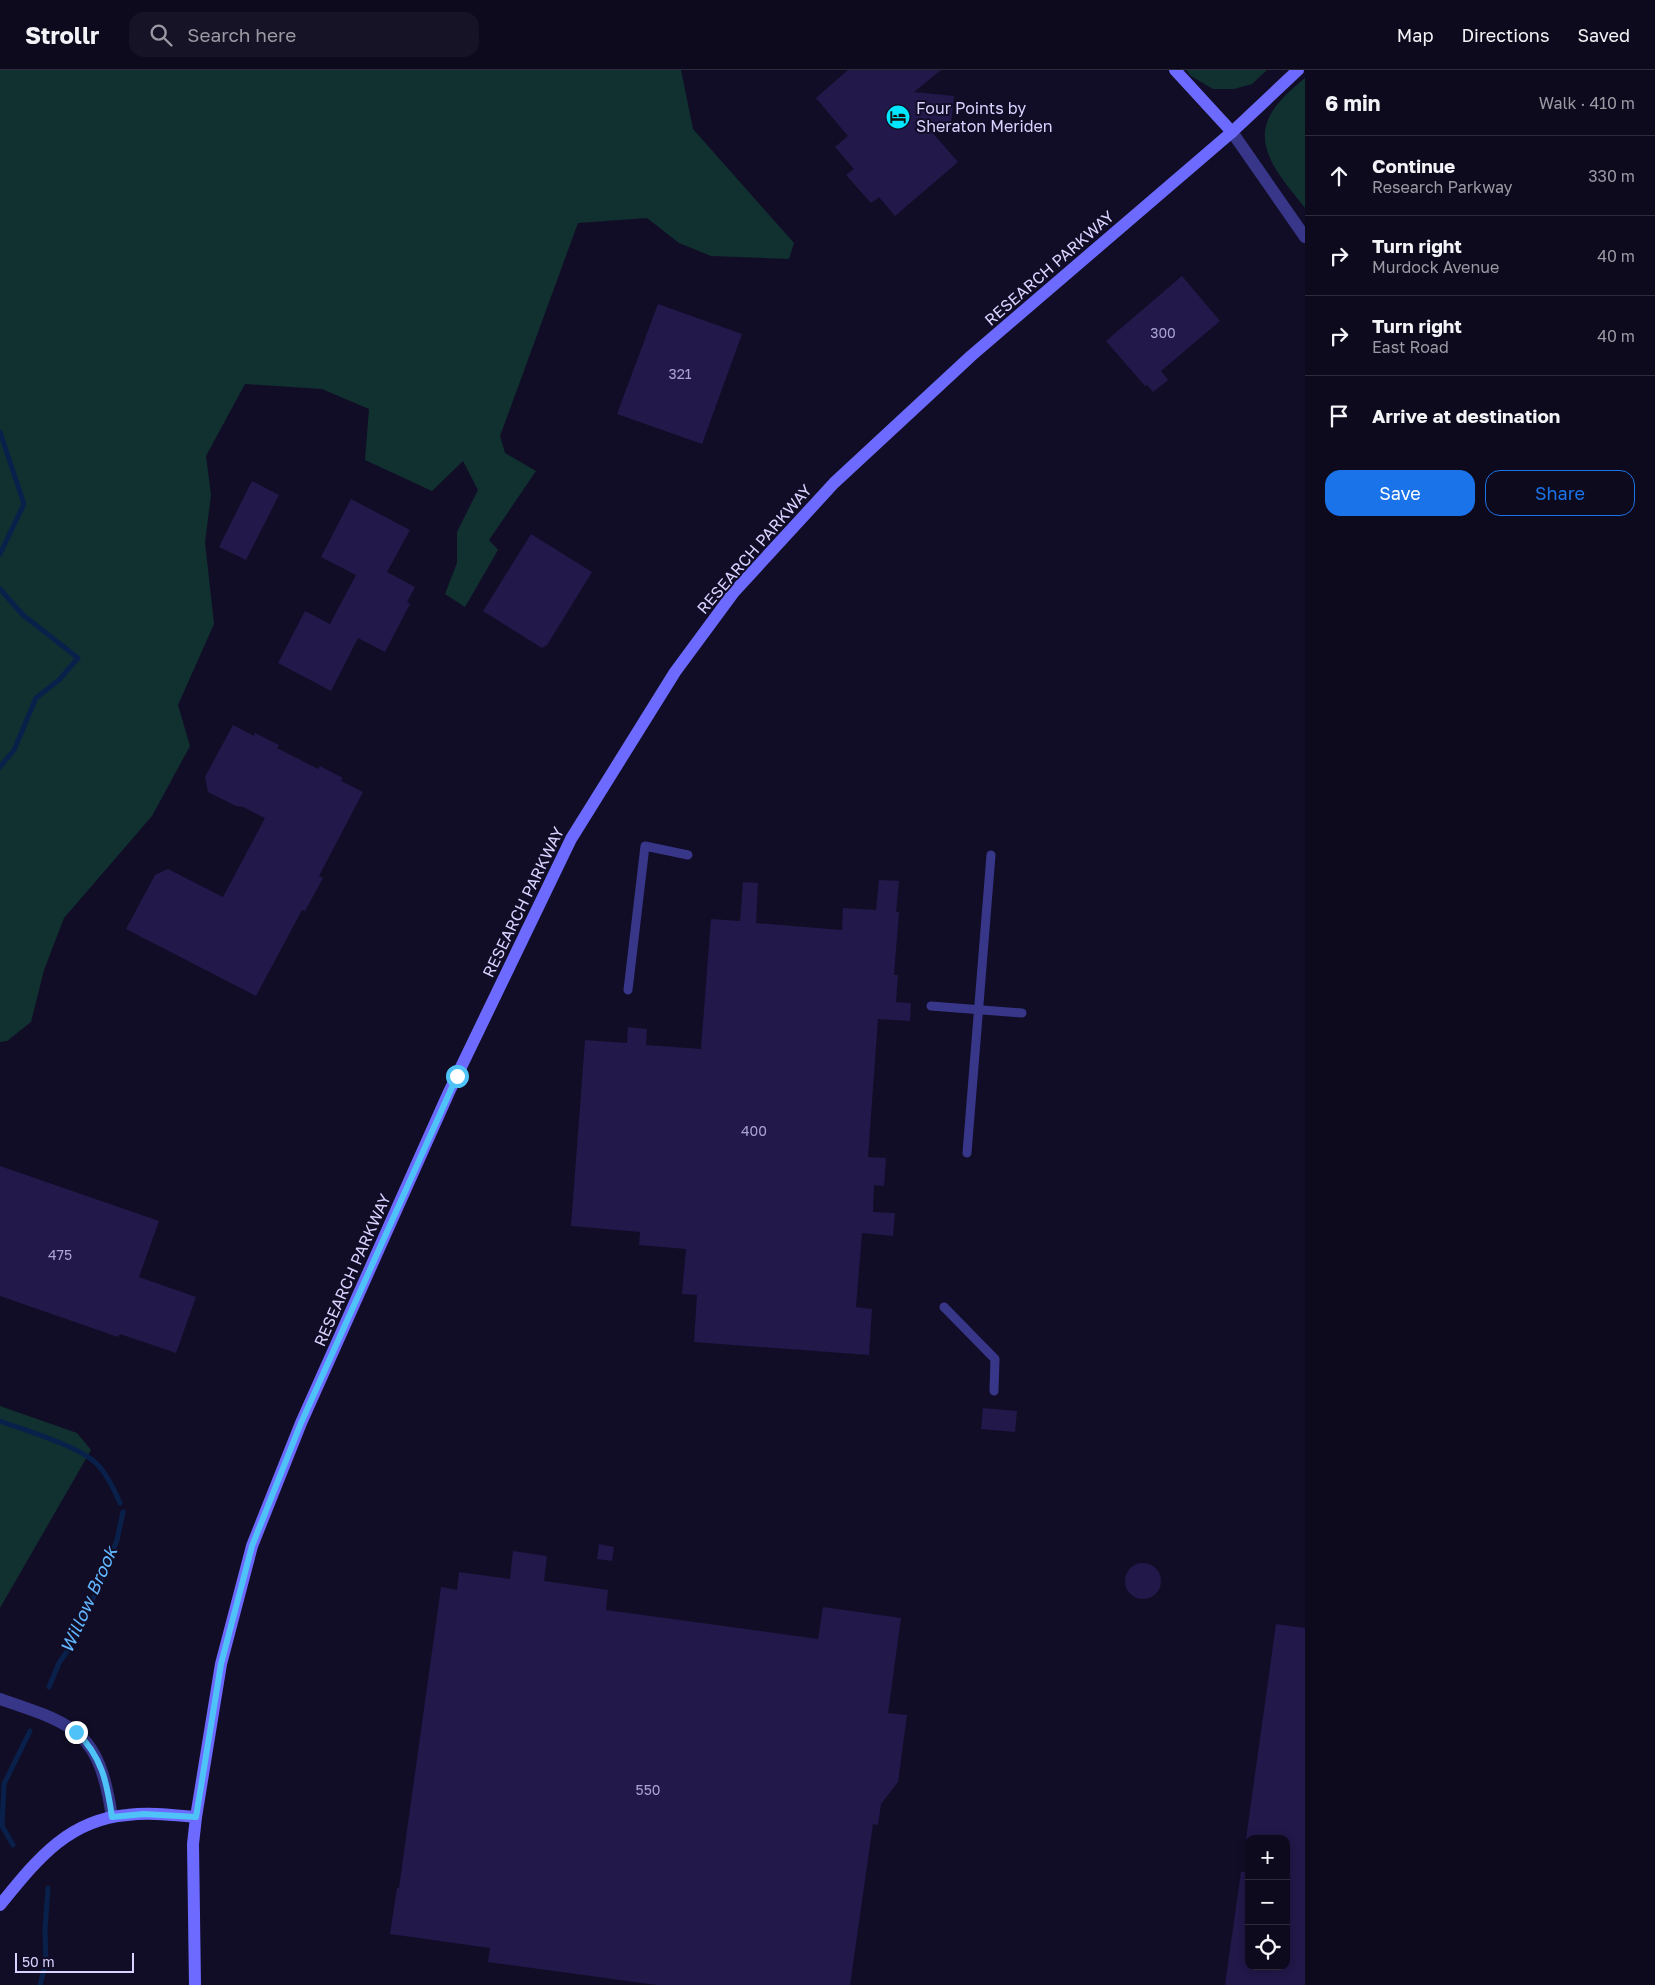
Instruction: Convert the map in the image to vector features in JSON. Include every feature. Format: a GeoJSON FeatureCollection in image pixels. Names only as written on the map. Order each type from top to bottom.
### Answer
{"type":"FeatureCollection","features":[{"type":"Feature","properties":{"kind":"main road"},"geometry":{"type":"LineString","coordinates":[[1175,70],[1232,132]]}},
{"type":"Feature","properties":{"kind":"main road","name":"RESEARCH PARKWAY"},"geometry":{"type":"LineString","coordinates":[[194,1985],[193,1844],[196,1817],[221,1664],[252,1546],[301,1423],[449,1092],[571,839],[675,672],[734,592],[834,482],[972,356],[1232,132],[1298,70]]}},
{"type":"Feature","properties":{"kind":"main road"},"geometry":{"type":"LineString","coordinates":[[0,1905],[54,1844],[79,1829],[112,1817],[144,1814],[196,1817]]}},
{"type":"Feature","properties":{"kind":"street"},"geometry":{"type":"LineString","coordinates":[[1232,132],[1305,237]]}},
{"type":"Feature","properties":{"kind":"street"},"geometry":{"type":"LineString","coordinates":[[0,1699],[55,1718],[67,1725],[86,1741],[103,1770],[112,1817]]}},
{"type":"Feature","properties":{"kind":"lane"},"geometry":{"type":"LineString","coordinates":[[628,990],[645,846],[688,855]]}},
{"type":"Feature","properties":{"kind":"lane"},"geometry":{"type":"LineString","coordinates":[[967,1153],[991,855]]}},
{"type":"Feature","properties":{"kind":"lane"},"geometry":{"type":"LineString","coordinates":[[931,1006],[1022,1013]]}},
{"type":"Feature","properties":{"kind":"lane"},"geometry":{"type":"LineString","coordinates":[[944,1308],[995,1359],[994,1391]]}},
{"type":"Feature","properties":{"kind":"green space"},"geometry":{"type":"Polygon","coordinates":[[[0,70],[681,70],[693,129],[794,243],[789,259],[711,256],[679,243],[647,218],[578,223],[500,436],[505,453],[536,471],[489,540],[498,550],[465,607],[445,594],[457,563],[457,532],[478,490],[463,461],[432,491],[365,460],[369,409],[322,389],[245,384],[206,456],[211,495],[205,542],[214,624],[178,705],[190,746],[152,816],[64,918],[44,970],[31,1022],[7,1041],[0,1042],[0,70]]]}},
{"type":"Feature","properties":{"kind":"green space"},"geometry":{"type":"Polygon","coordinates":[[[1186,70],[1267,70],[1252,84],[1234,89],[1213,89],[1191,76],[1186,70]]]}},
{"type":"Feature","properties":{"kind":"green space"},"geometry":{"type":"Polygon","coordinates":[[[1305,78],[1305,208],[1276,169],[1269,156],[1265,143],[1265,129],[1271,114],[1285,96],[1305,78]]]}},
{"type":"Feature","properties":{"kind":"green space"},"geometry":{"type":"Polygon","coordinates":[[[0,1406],[77,1433],[91,1450],[0,1608],[0,1406]]]}},
{"type":"Feature","properties":{"kind":"building"},"geometry":{"type":"Polygon","coordinates":[[[848,70],[941,70],[914,92],[954,96],[951,125],[923,122],[958,162],[895,216],[879,197],[871,203],[846,175],[854,169],[835,147],[848,136],[816,98],[848,70]]]}},
{"type":"Feature","properties":{"kind":"building"},"geometry":{"type":"Polygon","coordinates":[[[1182,276],[1220,321],[1161,371],[1168,380],[1153,392],[1147,385],[1145,386],[1106,341],[1182,276]]]}},
{"type":"Feature","properties":{"kind":"building"},"geometry":{"type":"Polygon","coordinates":[[[658,304],[742,334],[702,444],[617,414],[658,304]]]}},
{"type":"Feature","properties":{"kind":"building"},"geometry":{"type":"Polygon","coordinates":[[[252,481],[279,495],[246,560],[219,547],[252,481]]]}},
{"type":"Feature","properties":{"kind":"building"},"geometry":{"type":"Polygon","coordinates":[[[351,499],[410,530],[387,572],[415,587],[407,602],[410,604],[385,652],[358,638],[331,691],[278,663],[305,611],[330,624],[356,575],[321,557],[351,499]]]}},
{"type":"Feature","properties":{"kind":"building"},"geometry":{"type":"Polygon","coordinates":[[[531,534],[592,572],[547,645],[542,648],[483,611],[531,534]]]}},
{"type":"Feature","properties":{"kind":"building"},"geometry":{"type":"Polygon","coordinates":[[[233,725],[254,736],[255,733],[279,745],[277,748],[318,769],[320,766],[343,778],[341,781],[363,792],[319,876],[323,878],[305,911],[302,910],[256,996],[126,929],[155,875],[168,869],[223,897],[265,818],[208,792],[205,777],[233,725]]]}},
{"type":"Feature","properties":{"kind":"building"},"geometry":{"type":"Polygon","coordinates":[[[879,880],[899,881],[896,912],[899,912],[894,975],[898,975],[896,1002],[911,1003],[910,1021],[878,1019],[868,1157],[886,1158],[884,1186],[874,1185],[873,1212],[895,1213],[893,1236],[862,1233],[856,1307],[872,1309],[869,1355],[694,1342],[697,1295],[682,1294],[686,1249],[639,1245],[640,1232],[571,1226],[585,1040],[627,1043],[628,1027],[647,1029],[646,1045],[701,1049],[711,919],[740,921],[743,882],[758,883],[756,923],[842,930],[843,908],[876,910],[879,880]]]}},
{"type":"Feature","properties":{"kind":"building"},"geometry":{"type":"Polygon","coordinates":[[[0,1166],[159,1221],[139,1277],[196,1297],[176,1353],[120,1334],[118,1337],[0,1296],[0,1166]]]}},
{"type":"Feature","properties":{"kind":"building"},"geometry":{"type":"Polygon","coordinates":[[[983,1408],[1017,1411],[1015,1432],[981,1429],[983,1408]]]}},
{"type":"Feature","properties":{"kind":"building"},"geometry":{"type":"Polygon","coordinates":[[[599,1544],[614,1547],[612,1561],[597,1559],[599,1544]]]}},
{"type":"Feature","properties":{"kind":"building"},"geometry":{"type":"Polygon","coordinates":[[[513,1551],[547,1556],[544,1581],[608,1590],[606,1610],[818,1639],[823,1607],[901,1618],[888,1713],[907,1715],[898,1782],[881,1804],[878,1825],[873,1824],[850,1985],[657,1985],[488,1962],[490,1948],[390,1934],[397,1888],[399,1888],[441,1587],[457,1590],[459,1572],[510,1579],[513,1551]]]}},
{"type":"Feature","properties":{"kind":"building"},"geometry":{"type":"Polygon","coordinates":[[[1143,1563],[1150,1564],[1156,1568],[1160,1574],[1160,1588],[1156,1594],[1150,1598],[1143,1599],[1136,1598],[1130,1594],[1126,1588],[1125,1581],[1126,1574],[1130,1568],[1136,1564],[1143,1563]]]}},
{"type":"Feature","properties":{"kind":"building"},"geometry":{"type":"Polygon","coordinates":[[[1276,1624],[1305,1628],[1305,1985],[1225,1985],[1241,1872],[1245,1872],[1245,1970],[1290,1970],[1290,1835],[1247,1835],[1276,1624]]]}},
{"type":"Feature","properties":{"kind":"waterway","name":"Willow Brook"},"geometry":{"type":"LineString","coordinates":[[0,432],[24,504],[0,554]]}},
{"type":"Feature","properties":{"kind":"waterway","name":"Willow Brook"},"geometry":{"type":"LineString","coordinates":[[0,589],[23,615],[78,658],[59,680],[36,698],[14,750],[0,767]]}},
{"type":"Feature","properties":{"kind":"waterway","name":"Willow Brook"},"geometry":{"type":"LineString","coordinates":[[0,1421],[51,1439],[88,1457],[104,1472],[120,1503]]}},
{"type":"Feature","properties":{"kind":"waterway","name":"Willow Brook"},"geometry":{"type":"LineString","coordinates":[[49,1687],[59,1663],[70,1647],[98,1588],[117,1540],[123,1512]]}},
{"type":"Feature","properties":{"kind":"waterway","name":"Willow Brook"},"geometry":{"type":"LineString","coordinates":[[13,1845],[2,1826],[4,1784],[30,1731]]}},
{"type":"Feature","properties":{"kind":"waterway","name":"Willow Brook"},"geometry":{"type":"LineString","coordinates":[[40,1985],[46,1962],[45,1929],[48,1888]]}},
{"type":"Feature","properties":{"kind":"place","name":"Four Points by Sheraton Meriden"},"geometry":{"type":"Point","coordinates":[898,117]}},
{"type":"Feature","properties":{"kind":"route"},"geometry":{"type":"LineString","coordinates":[[76,1732],[86,1741],[99,1760],[106,1783],[112,1817],[144,1814],[196,1817],[221,1664],[252,1546],[301,1423],[457,1076]]}}]}
